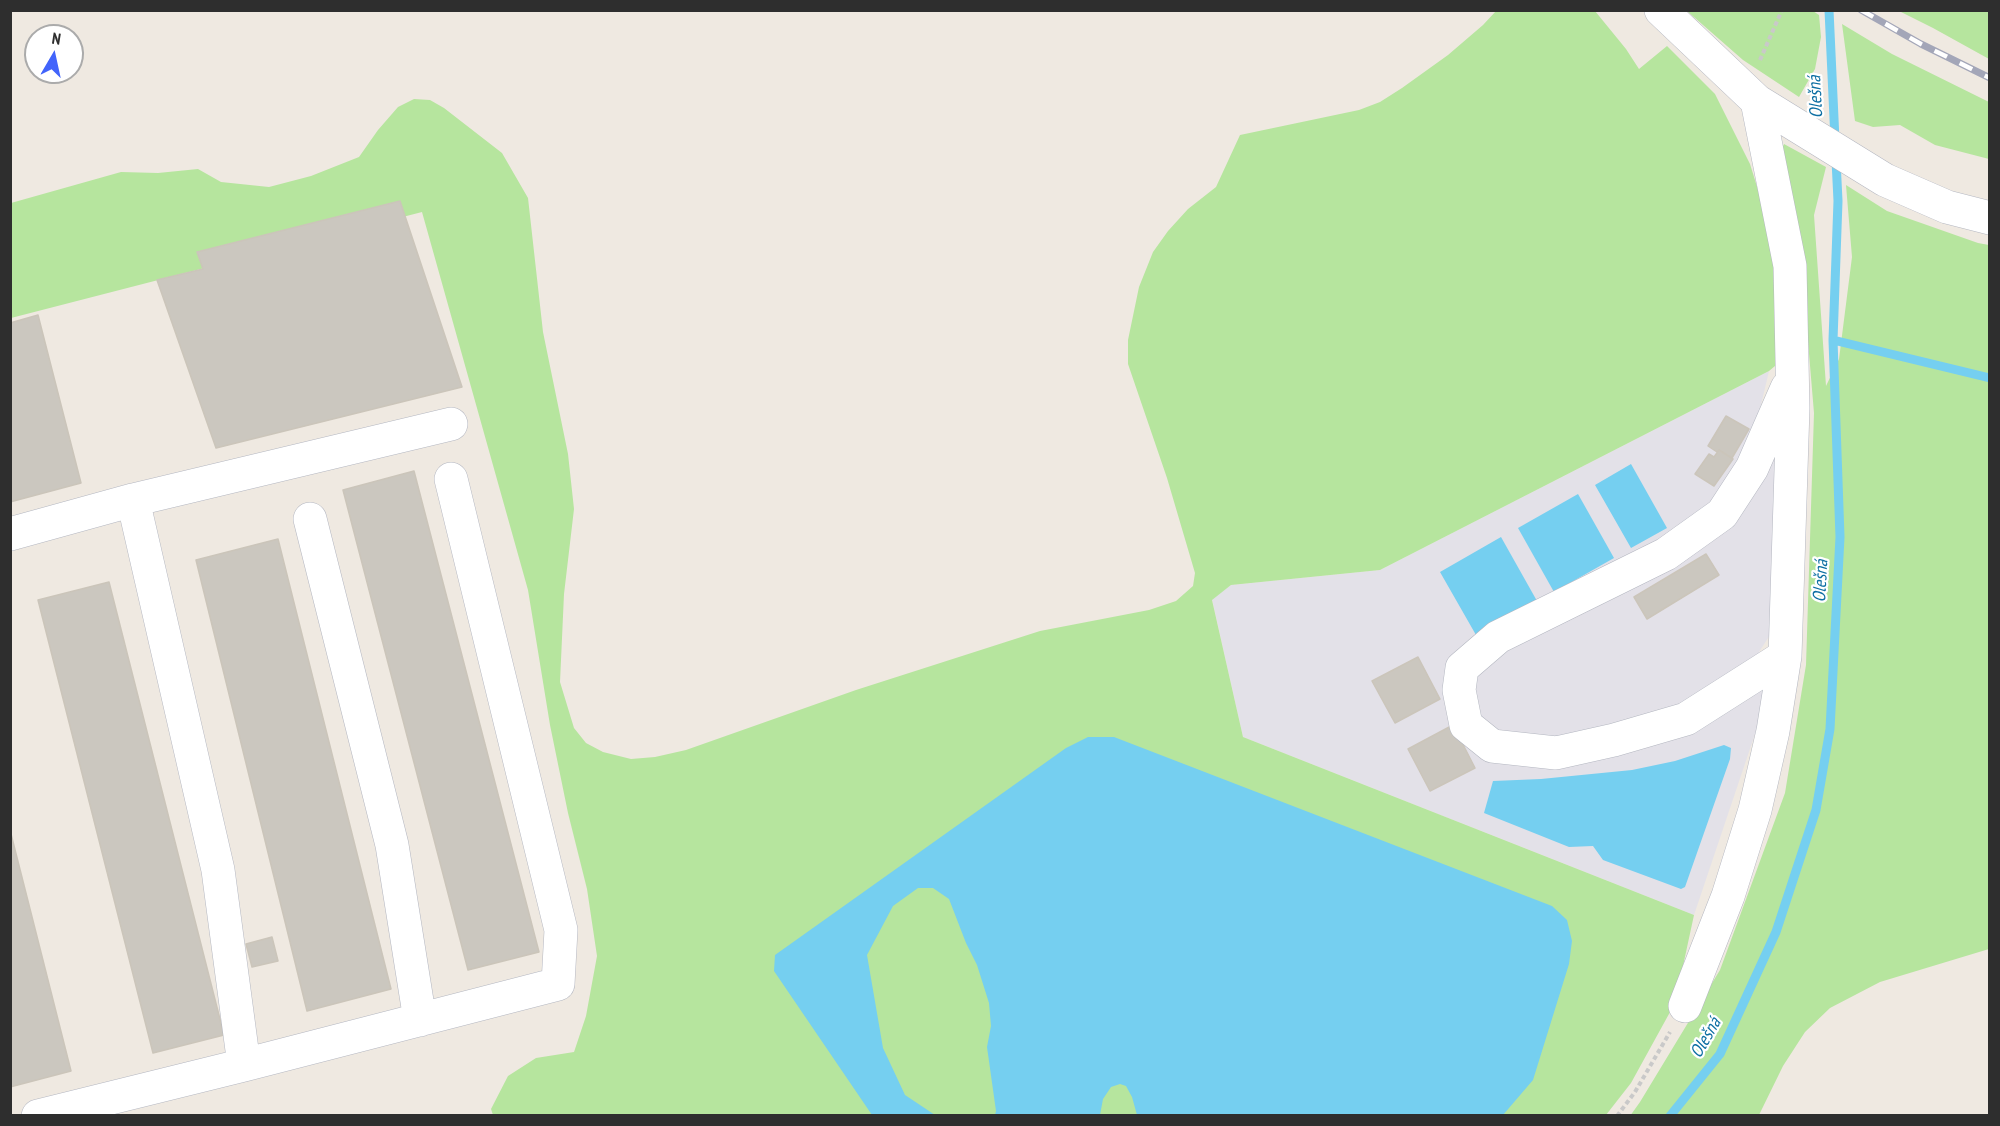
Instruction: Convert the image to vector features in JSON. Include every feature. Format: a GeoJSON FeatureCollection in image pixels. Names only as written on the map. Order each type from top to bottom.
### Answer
{"type":"FeatureCollection","features":[{"type":"Feature","properties":{"kind":"street"},"geometry":{"type":"LineString","coordinates":[[1661,10],[1757,101],[1885,180],[1947,207],[1989,218]]}},
{"type":"Feature","properties":{"kind":"street"},"geometry":{"type":"LineString","coordinates":[[1685,1006],[1728,896],[1755,810],[1773,731],[1785,656],[1793,408],[1790,266],[1757,101]]}},
{"type":"Feature","properties":{"kind":"street"},"geometry":{"type":"LineString","coordinates":[[1785,656],[1686,719],[1614,740],[1556,753],[1492,746],[1466,725],[1459,690],[1462,668],[1498,637],[1665,554],[1722,514],[1752,468],[1793,375]]}},
{"type":"Feature","properties":{"kind":"street"},"geometry":{"type":"LineString","coordinates":[[10,534],[133,500],[451,424]]}},
{"type":"Feature","properties":{"kind":"street"},"geometry":{"type":"LineString","coordinates":[[38,1116],[558,984],[561,930],[451,479]]}},
{"type":"Feature","properties":{"kind":"street"},"geometry":{"type":"LineString","coordinates":[[133,500],[218,870],[244,1065]]}},
{"type":"Feature","properties":{"kind":"street"},"geometry":{"type":"LineString","coordinates":[[310,519],[392,845],[420,1020]]}},
{"type":"Feature","properties":{"kind":"path"},"geometry":{"type":"LineString","coordinates":[[1757,101],[1755,69],[1782,10]]}},
{"type":"Feature","properties":{"kind":"path"},"geometry":{"type":"LineString","coordinates":[[1617,1116],[1635,1092],[1685,1006]]}},
{"type":"Feature","properties":{"kind":"shaded area"},"geometry":{"type":"Polygon","coordinates":[[[1769,371],[1756,426],[1775,446],[1772,632],[1759,652],[1768,682],[1757,728],[1694,915],[1243,737],[1212,599],[1231,585],[1380,570],[1769,371]]]}},
{"type":"Feature","properties":{"kind":"green space"},"geometry":{"type":"Polygon","coordinates":[[[1496,11],[1595,11],[1639,69],[1667,46],[1715,94],[1750,164],[1772,235],[1781,361],[1769,371],[1380,570],[1231,585],[1212,600],[1243,737],[1694,915],[1675,1003],[1631,1083],[1606,1115],[493,1115],[491,1109],[508,1076],[536,1058],[574,1052],[586,1016],[597,956],[587,889],[568,813],[550,725],[528,590],[422,212],[11,318],[11,203],[121,172],[158,173],[198,169],[221,182],[269,187],[311,176],[359,157],[398,107],[414,99],[430,100],[444,108],[502,153],[528,198],[543,332],[568,454],[574,509],[564,594],[560,682],[574,728],[586,743],[603,752],[631,759],[655,757],[686,750],[856,690],[1040,631],[1149,610],[1176,601],[1193,586],[1195,573],[1167,478],[1128,364],[1128,340],[1139,287],[1153,252],[1188,209],[1216,187],[1240,135],[1359,110],[1380,102],[1448,55],[1496,11]]]}},
{"type":"Feature","properties":{"kind":"green space"},"geometry":{"type":"Polygon","coordinates":[[[1687,11],[1813,11],[1819,15],[1821,37],[1815,69],[1799,97],[1743,60],[1687,11]]]}},
{"type":"Feature","properties":{"kind":"green space"},"geometry":{"type":"Polygon","coordinates":[[[1899,11],[1989,11],[1989,59],[1933,28],[1899,11]]]}},
{"type":"Feature","properties":{"kind":"green space"},"geometry":{"type":"Polygon","coordinates":[[[1842,24],[1892,54],[1989,102],[1989,159],[1935,145],[1900,125],[1873,127],[1855,121],[1842,24]]]}},
{"type":"Feature","properties":{"kind":"green space"},"geometry":{"type":"Polygon","coordinates":[[[1784,144],[1826,167],[1814,215],[1826,386],[1839,359],[1852,257],[1846,185],[1887,211],[1989,245],[1989,949],[1880,982],[1830,1008],[1805,1032],[1783,1066],[1759,1115],[1630,1116],[1720,970],[1785,793],[1806,665],[1814,413],[1799,235],[1778,157],[1784,144]]]}},
{"type":"Feature","properties":{"kind":"water"},"geometry":{"type":"Polygon","coordinates":[[[1631,464],[1667,528],[1631,548],[1595,485],[1631,464]]]}},
{"type":"Feature","properties":{"kind":"water"},"geometry":{"type":"Polygon","coordinates":[[[1578,494],[1614,558],[1554,592],[1518,528],[1578,494]]]}},
{"type":"Feature","properties":{"kind":"water"},"geometry":{"type":"Polygon","coordinates":[[[1501,537],[1537,601],[1476,635],[1440,572],[1501,537]]]}},
{"type":"Feature","properties":{"kind":"water"},"geometry":{"type":"Polygon","coordinates":[[[1088,737],[1114,737],[1552,906],[1567,920],[1572,941],[1569,964],[1533,1080],[1503,1115],[1137,1115],[1126,1086],[1120,1084],[1111,1087],[1103,1099],[1100,1115],[995,1115],[987,1047],[991,1026],[989,1003],[977,965],[949,899],[933,888],[918,888],[893,906],[867,955],[883,1048],[905,1095],[935,1115],[872,1115],[774,971],[775,955],[1066,748],[1088,737]]]}},
{"type":"Feature","properties":{"kind":"water"},"geometry":{"type":"Polygon","coordinates":[[[1724,745],[1731,748],[1730,759],[1685,887],[1681,889],[1603,860],[1593,846],[1569,847],[1484,813],[1493,781],[1632,770],[1675,761],[1724,745]]]}},
{"type":"Feature","properties":{"kind":"building"},"geometry":{"type":"Polygon","coordinates":[[[400,201],[462,387],[216,448],[157,280],[203,269],[197,252],[400,201]]]}},
{"type":"Feature","properties":{"kind":"building"},"geometry":{"type":"Polygon","coordinates":[[[38,315],[81,483],[10,502],[10,323],[38,315]]]}},
{"type":"Feature","properties":{"kind":"building"},"geometry":{"type":"Polygon","coordinates":[[[1726,416],[1749,429],[1732,458],[1708,446],[1726,416]]]}},
{"type":"Feature","properties":{"kind":"building"},"geometry":{"type":"Polygon","coordinates":[[[1719,450],[1733,459],[1714,486],[1695,474],[1709,454],[1714,457],[1719,450]]]}},
{"type":"Feature","properties":{"kind":"building"},"geometry":{"type":"Polygon","coordinates":[[[414,471],[539,952],[468,970],[343,490],[414,471]]]}},
{"type":"Feature","properties":{"kind":"building"},"geometry":{"type":"Polygon","coordinates":[[[278,539],[391,989],[307,1011],[196,560],[278,539]]]}},
{"type":"Feature","properties":{"kind":"building"},"geometry":{"type":"Polygon","coordinates":[[[1706,554],[1719,575],[1647,619],[1634,597],[1706,554]]]}},
{"type":"Feature","properties":{"kind":"building"},"geometry":{"type":"Polygon","coordinates":[[[109,582],[224,1035],[153,1053],[38,600],[109,582]]]}},
{"type":"Feature","properties":{"kind":"building"},"geometry":{"type":"Polygon","coordinates":[[[1418,657],[1440,699],[1395,723],[1372,681],[1418,657]]]}},
{"type":"Feature","properties":{"kind":"building"},"geometry":{"type":"Polygon","coordinates":[[[1453,725],[1475,768],[1430,791],[1408,749],[1453,725]]]}},
{"type":"Feature","properties":{"kind":"building"},"geometry":{"type":"Polygon","coordinates":[[[10,830],[71,1071],[10,1087],[10,830]]]}},
{"type":"Feature","properties":{"kind":"building"},"geometry":{"type":"Polygon","coordinates":[[[272,937],[278,961],[252,967],[246,944],[272,937]]]}},
{"type":"Feature","properties":{"kind":"waterway","name":"Olešná"},"geometry":{"type":"LineString","coordinates":[[1829,10],[1835,140]]}},
{"type":"Feature","properties":{"kind":"waterway","name":"Olešná"},"geometry":{"type":"LineString","coordinates":[[1670,1116],[1720,1054],[1776,932],[1816,810],[1830,729],[1840,537],[1833,340],[1838,201],[1836,160]]}},
{"type":"Feature","properties":{"kind":"waterway"},"geometry":{"type":"LineString","coordinates":[[1833,340],[1990,378]]}},
{"type":"Feature","properties":{"kind":"railway"},"geometry":{"type":"LineString","coordinates":[[1861,10],[1921,44],[1990,78]]}}]}
